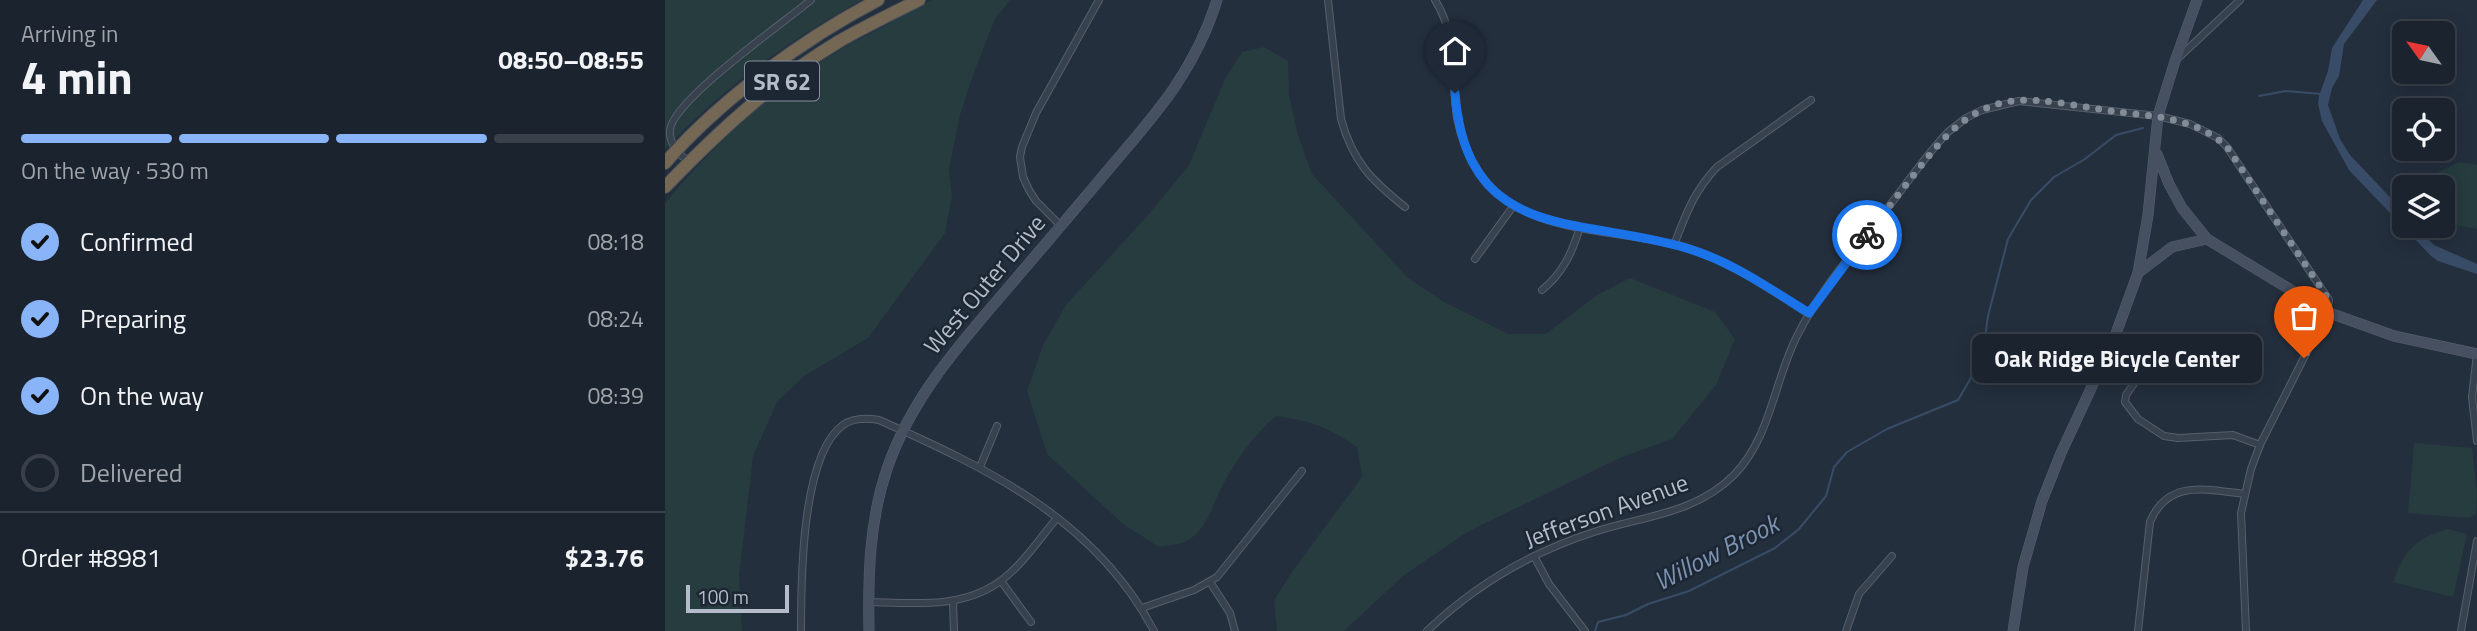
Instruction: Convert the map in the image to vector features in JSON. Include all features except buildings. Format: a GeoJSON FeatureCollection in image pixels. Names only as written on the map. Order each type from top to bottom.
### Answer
{"type":"FeatureCollection","features":[{"type":"Feature","properties":{"kind":"highway","name":"SR 62"},"geometry":{"type":"LineString","coordinates":[[665,163],[722,108],[762,75],[798,49],[878,0]]}},
{"type":"Feature","properties":{"kind":"highway","name":"SR 62"},"geometry":{"type":"LineString","coordinates":[[665,187],[734,118],[794,71],[865,27],[919,0]]}},
{"type":"Feature","properties":{"kind":"street"},"geometry":{"type":"LineString","coordinates":[[689,162],[677,150],[669,132],[671,124],[694,96],[747,49],[811,0]]}},
{"type":"Feature","properties":{"kind":"street"},"geometry":{"type":"LineString","coordinates":[[1061,226],[1029,190],[1023,177],[1020,157],[1036,113],[1099,0]]}},
{"type":"Feature","properties":{"kind":"street","name":"West Outer Drive"},"geometry":{"type":"LineString","coordinates":[[869,631],[869,565],[875,514],[888,466],[917,404],[948,359],[1175,89],[1203,38],[1217,0]]}},
{"type":"Feature","properties":{"kind":"street"},"geometry":{"type":"LineString","coordinates":[[1328,0],[1341,119],[1346,134],[1358,162],[1367,174],[1405,207]]}},
{"type":"Feature","properties":{"kind":"street"},"geometry":{"type":"LineString","coordinates":[[1434,0],[1448,26],[1458,119],[1469,155],[1488,184],[1514,205],[1547,221],[1674,245],[1710,256],[1809,313]]}},
{"type":"Feature","properties":{"kind":"street"},"geometry":{"type":"LineString","coordinates":[[2013,631],[2023,567],[2042,501],[2061,453],[2114,339],[2138,273],[2148,216],[2158,116],[2197,0]]}},
{"type":"Feature","properties":{"kind":"street"},"geometry":{"type":"LineString","coordinates":[[2175,61],[2240,0]]}},
{"type":"Feature","properties":{"kind":"street"},"geometry":{"type":"LineString","coordinates":[[1674,245],[1692,199],[1717,167],[1811,100]]}},
{"type":"Feature","properties":{"kind":"street","name":"Jefferson Avenue"},"geometry":{"type":"LineString","coordinates":[[1427,631],[1477,590],[1534,556],[1593,532],[1690,505],[1734,475],[1760,437],[1787,358],[1809,313],[1945,135],[1966,118],[1988,107],[2019,101],[2158,116],[2190,124],[2218,138],[2227,147],[2329,300],[2327,312]]}},
{"type":"Feature","properties":{"kind":"street"},"geometry":{"type":"LineString","coordinates":[[2155,150],[2182,208],[2207,239],[2327,312],[2400,337],[2477,354],[2472,397],[2477,441]]}},
{"type":"Feature","properties":{"kind":"street"},"geometry":{"type":"LineString","coordinates":[[1475,259],[1514,205]]}},
{"type":"Feature","properties":{"kind":"street"},"geometry":{"type":"LineString","coordinates":[[1542,290],[1563,269],[1572,253],[1580,227]]}},
{"type":"Feature","properties":{"kind":"street"},"geometry":{"type":"LineString","coordinates":[[2138,273],[2172,247],[2207,239]]}},
{"type":"Feature","properties":{"kind":"street"},"geometry":{"type":"LineString","coordinates":[[2246,631],[2241,531],[2245,494],[2260,445],[2327,312]]}},
{"type":"Feature","properties":{"kind":"street"},"geometry":{"type":"LineString","coordinates":[[2114,339],[2135,382],[2126,395],[2126,405],[2145,424],[2164,436],[2178,439],[2233,435],[2260,445]]}},
{"type":"Feature","properties":{"kind":"street"},"geometry":{"type":"LineString","coordinates":[[801,631],[803,548],[811,495],[821,454],[830,438],[842,426],[858,419],[879,420],[981,467],[1024,492],[1109,564],[1142,608],[1154,631]]}},
{"type":"Feature","properties":{"kind":"street"},"geometry":{"type":"LineString","coordinates":[[981,467],[997,426]]}},
{"type":"Feature","properties":{"kind":"street"},"geometry":{"type":"LineString","coordinates":[[1142,608],[1210,582],[1302,471]]}},
{"type":"Feature","properties":{"kind":"street"},"geometry":{"type":"LineString","coordinates":[[2138,631],[2150,522],[2158,506],[2171,495],[2184,490],[2245,494]]}},
{"type":"Feature","properties":{"kind":"street"},"geometry":{"type":"LineString","coordinates":[[869,602],[953,601],[985,590],[1001,581],[1057,518]]}},
{"type":"Feature","properties":{"kind":"street"},"geometry":{"type":"LineString","coordinates":[[2461,631],[2477,541]]}},
{"type":"Feature","properties":{"kind":"street"},"geometry":{"type":"LineString","coordinates":[[1534,556],[1549,584],[1585,631]]}},
{"type":"Feature","properties":{"kind":"street"},"geometry":{"type":"LineString","coordinates":[[1846,631],[1859,594],[1892,556]]}},
{"type":"Feature","properties":{"kind":"street"},"geometry":{"type":"LineString","coordinates":[[1001,581],[1031,622]]}},
{"type":"Feature","properties":{"kind":"street"},"geometry":{"type":"LineString","coordinates":[[1210,582],[1230,613],[1235,631]]}},
{"type":"Feature","properties":{"kind":"street"},"geometry":{"type":"LineString","coordinates":[[953,601],[954,631]]}},
{"type":"Feature","properties":{"kind":"green space"},"geometry":{"type":"Polygon","coordinates":[[[665,0],[862,0],[782,49],[733,85],[665,149],[665,0]]]}},
{"type":"Feature","properties":{"kind":"green space"},"geometry":{"type":"Polygon","coordinates":[[[933,0],[1010,0],[995,19],[960,115],[949,169],[952,196],[945,233],[868,338],[804,376],[777,402],[753,456],[739,577],[742,631],[665,631],[665,203],[725,138],[770,98],[818,63],[933,0]]]}},
{"type":"Feature","properties":{"kind":"green space"},"geometry":{"type":"Polygon","coordinates":[[[1264,47],[1288,61],[1289,95],[1298,135],[1312,174],[1408,278],[1444,302],[1508,334],[1546,334],[1597,295],[1630,278],[1715,312],[1735,339],[1716,385],[1672,439],[1622,457],[1469,531],[1403,576],[1344,631],[1277,631],[1274,600],[1362,477],[1357,447],[1319,426],[1276,416],[1237,462],[1197,533],[1184,542],[1159,547],[1123,524],[1047,454],[1027,391],[1043,345],[1066,305],[1149,214],[1189,165],[1225,79],[1242,52],[1264,47]]]}},
{"type":"Feature","properties":{"kind":"green space"},"geometry":{"type":"Polygon","coordinates":[[[2459,162],[2477,165],[2477,229],[2455,225],[2455,175],[2435,175],[2459,162]]]}},
{"type":"Feature","properties":{"kind":"green space"},"geometry":{"type":"Polygon","coordinates":[[[2414,443],[2472,448],[2477,493],[2476,514],[2469,518],[2408,513],[2414,443]]]}},
{"type":"Feature","properties":{"kind":"green space"},"geometry":{"type":"Polygon","coordinates":[[[2448,529],[2467,534],[2453,597],[2393,582],[2412,547],[2427,537],[2448,529]]]}},
{"type":"Feature","properties":{"kind":"water"},"geometry":{"type":"Polygon","coordinates":[[[2363,0],[2377,0],[2344,44],[2339,76],[2332,88],[2328,105],[2340,139],[2350,155],[2392,199],[2392,215],[2349,170],[2322,121],[2319,96],[2328,71],[2332,48],[2363,0]]]}},
{"type":"Feature","properties":{"kind":"water"},"geometry":{"type":"Polygon","coordinates":[[[2414,238],[2427,238],[2434,245],[2477,264],[2477,274],[2438,261],[2414,238]]]}},
{"type":"Feature","properties":{"kind":"waterway","name":"Willow Brook"},"geometry":{"type":"LineString","coordinates":[[2259,96],[2286,91],[2321,94]]}},
{"type":"Feature","properties":{"kind":"waterway","name":"Willow Brook"},"geometry":{"type":"LineString","coordinates":[[1595,631],[1598,622],[1626,615],[1648,604],[1689,591],[1775,548],[1799,529],[1826,496],[1834,467],[1847,452],[1887,429],[1958,400],[1982,359],[1988,316],[2008,239],[2031,200],[2054,177],[2085,159],[2116,135],[2143,128]]}},
{"type":"Feature","properties":{"kind":"way so far"},"geometry":{"type":"LineString","coordinates":[[1867,235],[1945,135],[1966,118],[1988,107],[2011,102],[2035,102],[2158,116],[2190,124],[2218,138],[2227,147],[2329,300],[2327,312],[2304,358]]}},
{"type":"Feature","properties":{"kind":"place","name":"Oak Ridge Bicycle Center"},"geometry":{"type":"Point","coordinates":[2304,358]}},
{"type":"Feature","properties":{"kind":"route"},"geometry":{"type":"LineString","coordinates":[[1455,93],[1461,134],[1469,155],[1488,184],[1514,205],[1547,221],[1674,245],[1710,256],[1809,313],[1867,235]]}}]}
